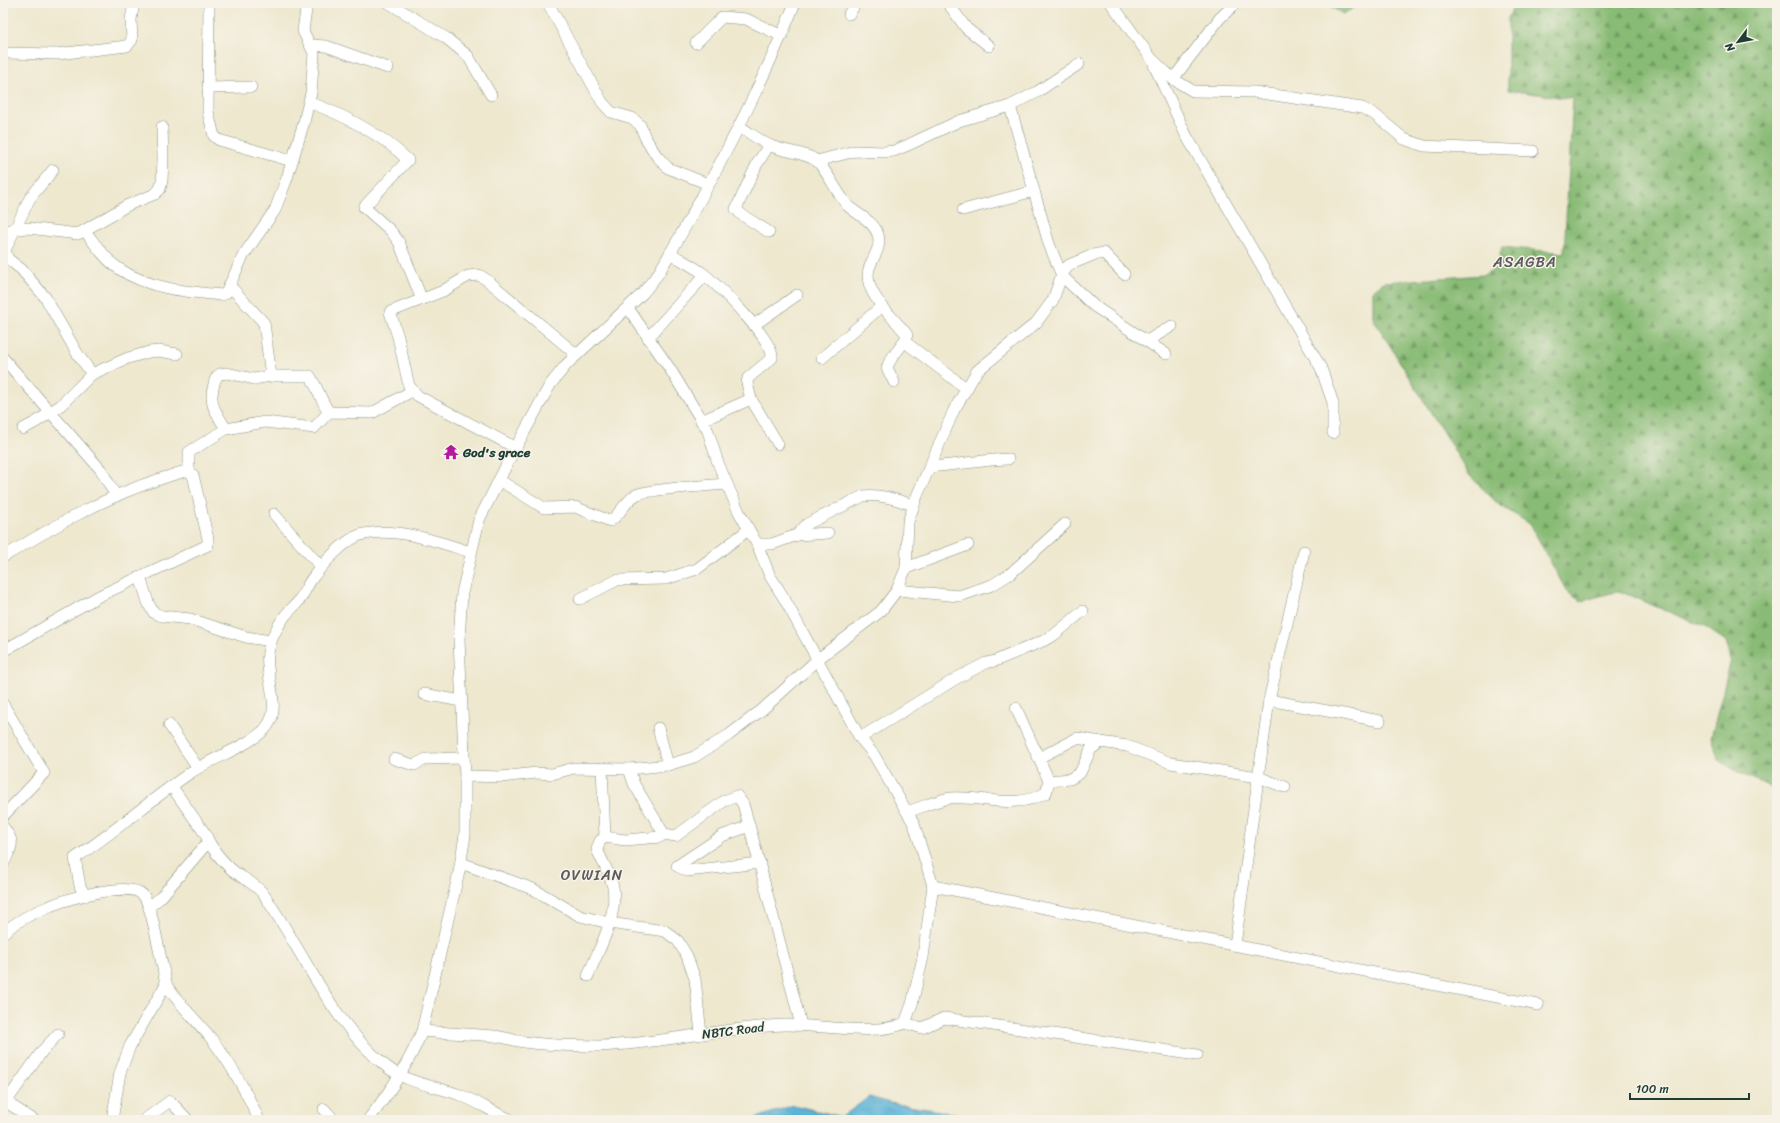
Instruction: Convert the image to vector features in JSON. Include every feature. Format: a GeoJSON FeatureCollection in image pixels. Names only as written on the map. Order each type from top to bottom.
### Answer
{"type":"FeatureCollection","features":[{"type":"Feature","properties":{"kind":"street"},"geometry":{"type":"LineString","coordinates":[[3,53],[57,54],[127,46],[132,40],[131,19],[134,3]]}},
{"type":"Feature","properties":{"kind":"street"},"geometry":{"type":"LineString","coordinates":[[209,3],[208,118],[214,136],[219,140],[292,161]]}},
{"type":"Feature","properties":{"kind":"street"},"geometry":{"type":"LineString","coordinates":[[85,231],[117,268],[172,290],[222,295],[229,285],[243,256],[275,210],[292,161],[309,102],[314,53],[303,31],[307,3]]}},
{"type":"Feature","properties":{"kind":"street"},"geometry":{"type":"LineString","coordinates":[[389,3],[446,38],[468,56],[491,95]]}},
{"type":"Feature","properties":{"kind":"street"},"geometry":{"type":"LineString","coordinates":[[548,3],[602,102],[611,112],[632,118],[640,125],[645,137],[656,155],[668,168],[708,184]]}},
{"type":"Feature","properties":{"kind":"street"},"geometry":{"type":"LineString","coordinates":[[368,1120],[413,1054],[422,1031],[460,863],[465,835],[465,778],[459,640],[462,593],[479,520],[550,385],[577,355],[643,293],[670,253],[740,127],[782,36],[795,3]]}},
{"type":"Feature","properties":{"kind":"street"},"geometry":{"type":"LineString","coordinates":[[849,14],[856,3]]}},
{"type":"Feature","properties":{"kind":"street"},"geometry":{"type":"LineString","coordinates":[[948,3],[966,28],[989,46]]}},
{"type":"Feature","properties":{"kind":"street"},"geometry":{"type":"LineString","coordinates":[[1111,3],[1151,58],[1173,79],[1194,91],[1254,92],[1362,108],[1374,114],[1404,139],[1424,146],[1533,151]]}},
{"type":"Feature","properties":{"kind":"street"},"geometry":{"type":"LineString","coordinates":[[1173,79],[1220,18],[1236,3]]}},
{"type":"Feature","properties":{"kind":"street"},"geometry":{"type":"LineString","coordinates":[[696,44],[722,17],[746,19],[782,36]]}},
{"type":"Feature","properties":{"kind":"street"},"geometry":{"type":"LineString","coordinates":[[311,46],[326,46],[388,68]]}},
{"type":"Feature","properties":{"kind":"street"},"geometry":{"type":"LineString","coordinates":[[1151,58],[1186,135],[1321,368],[1333,404],[1333,434]]}},
{"type":"Feature","properties":{"kind":"street"},"geometry":{"type":"LineString","coordinates":[[817,161],[855,151],[894,151],[959,121],[1010,106],[1037,92],[1078,64]]}},
{"type":"Feature","properties":{"kind":"street"},"geometry":{"type":"LineString","coordinates":[[208,88],[251,87]]}},
{"type":"Feature","properties":{"kind":"street"},"geometry":{"type":"LineString","coordinates":[[309,102],[338,113],[392,145],[408,160],[364,207],[390,230],[399,242],[422,300]]}},
{"type":"Feature","properties":{"kind":"street"},"geometry":{"type":"LineString","coordinates":[[1010,106],[1049,244],[1062,276],[1094,306],[1166,354]]}},
{"type":"Feature","properties":{"kind":"street"},"geometry":{"type":"LineString","coordinates":[[3,226],[14,229],[45,229],[78,234],[128,205],[155,194],[160,189],[164,158],[162,127]]}},
{"type":"Feature","properties":{"kind":"street"},"geometry":{"type":"LineString","coordinates":[[740,127],[769,145],[786,152],[805,156],[817,161],[849,206],[866,220],[878,234],[878,247],[869,269],[868,278],[874,294],[882,306],[907,336],[905,342],[889,361],[887,368],[894,382]]}},
{"type":"Feature","properties":{"kind":"street"},"geometry":{"type":"LineString","coordinates":[[769,145],[736,209],[742,215],[769,232]]}},
{"type":"Feature","properties":{"kind":"street"},"geometry":{"type":"LineString","coordinates":[[53,170],[30,198],[4,248],[8,259],[21,269],[45,297],[77,353],[92,374]]}},
{"type":"Feature","properties":{"kind":"street"},"geometry":{"type":"LineString","coordinates":[[963,210],[1034,191]]}},
{"type":"Feature","properties":{"kind":"street"},"geometry":{"type":"LineString","coordinates":[[3,232],[14,229]]}},
{"type":"Feature","properties":{"kind":"street"},"geometry":{"type":"LineString","coordinates":[[670,253],[705,276],[754,325],[771,348],[773,354],[772,358],[748,378],[746,383],[751,400],[778,444]]}},
{"type":"Feature","properties":{"kind":"street"},"geometry":{"type":"LineString","coordinates":[[465,778],[472,776],[501,777],[536,773],[552,774],[574,768],[629,769],[668,765],[694,757],[729,735],[773,700],[818,659],[881,611],[897,590],[906,568],[908,522],[914,505],[954,410],[977,371],[1036,323],[1052,300],[1062,276],[1069,265],[1093,255],[1104,253],[1124,274]]}},
{"type":"Feature","properties":{"kind":"street"},"geometry":{"type":"LineString","coordinates":[[516,448],[418,396],[412,391],[409,386],[398,338],[390,312],[422,300],[468,276],[479,275],[577,355]]}},
{"type":"Feature","properties":{"kind":"street"},"geometry":{"type":"LineString","coordinates":[[648,338],[705,276]]}},
{"type":"Feature","properties":{"kind":"street"},"geometry":{"type":"LineString","coordinates":[[229,285],[264,323],[271,376]]}},
{"type":"Feature","properties":{"kind":"street"},"geometry":{"type":"LineString","coordinates":[[754,325],[797,295]]}},
{"type":"Feature","properties":{"kind":"street"},"geometry":{"type":"LineString","coordinates":[[822,358],[882,306]]}},
{"type":"Feature","properties":{"kind":"street"},"geometry":{"type":"LineString","coordinates":[[628,308],[670,369],[708,431],[726,484],[748,530],[757,544],[770,576],[818,659],[831,687],[860,738],[874,755],[914,824],[933,886],[923,957],[912,1004],[905,1023],[922,1028],[944,1018],[1197,1055]]}},
{"type":"Feature","properties":{"kind":"street"},"geometry":{"type":"LineString","coordinates":[[1147,340],[1172,326]]}},
{"type":"Feature","properties":{"kind":"street"},"geometry":{"type":"LineString","coordinates":[[905,342],[967,388]]}},
{"type":"Feature","properties":{"kind":"street"},"geometry":{"type":"LineString","coordinates":[[23,429],[61,405],[92,374],[128,358],[149,352],[159,351],[177,354]]}},
{"type":"Feature","properties":{"kind":"street"},"geometry":{"type":"LineString","coordinates":[[3,358],[101,470],[116,496]]}},
{"type":"Feature","properties":{"kind":"street"},"geometry":{"type":"LineString","coordinates":[[226,429],[211,403],[212,392],[217,376],[228,373],[254,379],[271,376],[310,376],[317,387],[323,404],[329,412]]}},
{"type":"Feature","properties":{"kind":"street"},"geometry":{"type":"LineString","coordinates":[[3,651],[99,596],[208,545],[208,539],[193,475],[189,472],[188,452],[226,429],[265,422],[314,428],[329,412],[372,413],[412,391]]}},
{"type":"Feature","properties":{"kind":"street"},"geometry":{"type":"LineString","coordinates":[[702,421],[751,400]]}},
{"type":"Feature","properties":{"kind":"street"},"geometry":{"type":"LineString","coordinates":[[930,467],[964,464],[980,460],[1008,459]]}},
{"type":"Feature","properties":{"kind":"street"},"geometry":{"type":"LineString","coordinates":[[3,557],[76,516],[116,496],[153,481],[189,472]]}},
{"type":"Feature","properties":{"kind":"street"},"geometry":{"type":"LineString","coordinates":[[499,480],[544,508],[575,507],[610,521],[618,516],[625,505],[637,494],[726,484]]}},
{"type":"Feature","properties":{"kind":"street"},"geometry":{"type":"LineString","coordinates":[[797,534],[807,524],[863,496],[886,496],[914,505]]}},
{"type":"Feature","properties":{"kind":"street"},"geometry":{"type":"LineString","coordinates":[[274,514],[322,567]]}},
{"type":"Feature","properties":{"kind":"street"},"geometry":{"type":"LineString","coordinates":[[897,590],[959,596],[992,585],[1010,574],[1065,524]]}},
{"type":"Feature","properties":{"kind":"street"},"geometry":{"type":"LineString","coordinates":[[580,599],[617,580],[666,579],[697,568],[748,530]]}},
{"type":"Feature","properties":{"kind":"street"},"geometry":{"type":"LineString","coordinates":[[85,896],[80,886],[75,858],[198,768],[251,739],[265,729],[271,719],[273,705],[268,672],[268,653],[271,641],[284,616],[299,600],[313,577],[344,545],[363,534],[390,533],[425,538],[471,552]]}},
{"type":"Feature","properties":{"kind":"street"},"geometry":{"type":"LineString","coordinates":[[757,544],[772,544],[797,534],[828,533]]}},
{"type":"Feature","properties":{"kind":"street"},"geometry":{"type":"LineString","coordinates":[[906,568],[968,545]]}},
{"type":"Feature","properties":{"kind":"street"},"geometry":{"type":"LineString","coordinates":[[1235,945],[1269,700],[1304,551]]}},
{"type":"Feature","properties":{"kind":"street"},"geometry":{"type":"LineString","coordinates":[[140,577],[149,605],[154,613],[162,616],[190,619],[246,637],[271,641]]}},
{"type":"Feature","properties":{"kind":"street"},"geometry":{"type":"LineString","coordinates":[[860,738],[957,678],[986,663],[995,661],[1049,638],[1083,611]]}},
{"type":"Feature","properties":{"kind":"street"},"geometry":{"type":"LineString","coordinates":[[424,694],[461,701]]}},
{"type":"Feature","properties":{"kind":"street"},"geometry":{"type":"LineString","coordinates":[[1269,700],[1380,721]]}},
{"type":"Feature","properties":{"kind":"street"},"geometry":{"type":"LineString","coordinates":[[3,704],[44,773],[3,816]]}},
{"type":"Feature","properties":{"kind":"street"},"geometry":{"type":"LineString","coordinates":[[907,812],[950,798],[1010,803],[1048,796],[1049,781],[1016,708]]}},
{"type":"Feature","properties":{"kind":"street"},"geometry":{"type":"LineString","coordinates":[[169,726],[198,768]]}},
{"type":"Feature","properties":{"kind":"street"},"geometry":{"type":"LineString","coordinates":[[658,728],[668,765]]}},
{"type":"Feature","properties":{"kind":"street"},"geometry":{"type":"LineString","coordinates":[[1039,758],[1077,738],[1127,746],[1171,763],[1258,777],[1285,788]]}},
{"type":"Feature","properties":{"kind":"street"},"geometry":{"type":"LineString","coordinates":[[1049,781],[1070,779],[1080,773],[1091,749],[1101,742]]}},
{"type":"Feature","properties":{"kind":"street"},"geometry":{"type":"LineString","coordinates":[[394,759],[414,765],[426,758],[464,758]]}},
{"type":"Feature","properties":{"kind":"street"},"geometry":{"type":"LineString","coordinates":[[602,768],[605,837]]}},
{"type":"Feature","properties":{"kind":"street"},"geometry":{"type":"LineString","coordinates":[[629,769],[634,784],[664,834]]}},
{"type":"Feature","properties":{"kind":"street"},"geometry":{"type":"LineString","coordinates":[[172,787],[206,835],[208,842],[231,869],[263,893],[332,1004],[358,1040],[387,1068],[400,1075],[461,1096],[490,1111],[512,1120]]}},
{"type":"Feature","properties":{"kind":"street"},"geometry":{"type":"LineString","coordinates":[[588,976],[612,915],[613,888],[597,849],[600,841],[605,837],[625,840],[660,837],[664,834],[676,836],[724,801],[737,796],[742,804],[760,863],[801,1025]]}},
{"type":"Feature","properties":{"kind":"street"},"geometry":{"type":"LineString","coordinates":[[749,826],[722,836],[677,866],[687,871],[760,863]]}},
{"type":"Feature","properties":{"kind":"street"},"geometry":{"type":"LineString","coordinates":[[3,827],[11,838],[12,843],[3,865]]}},
{"type":"Feature","properties":{"kind":"street"},"geometry":{"type":"LineString","coordinates":[[149,908],[161,897],[208,842]]}},
{"type":"Feature","properties":{"kind":"street"},"geometry":{"type":"LineString","coordinates":[[460,863],[533,889],[580,916],[609,923],[665,930],[678,941],[687,956],[695,979],[701,1034]]}},
{"type":"Feature","properties":{"kind":"street"},"geometry":{"type":"LineString","coordinates":[[933,886],[1538,1005]]}},
{"type":"Feature","properties":{"kind":"street"},"geometry":{"type":"LineString","coordinates":[[3,933],[50,906],[85,896],[122,888],[137,891],[144,895],[149,908],[166,984],[180,1003],[211,1038],[233,1070],[247,1093],[259,1120]]}},
{"type":"Feature","properties":{"kind":"street"},"geometry":{"type":"LineString","coordinates":[[112,1120],[120,1074],[130,1046],[166,984]]}},
{"type":"Feature","properties":{"kind":"street","name":"NBTC Road"},"geometry":{"type":"LineString","coordinates":[[422,1031],[496,1036],[519,1041],[598,1046],[627,1044],[765,1026],[801,1025],[881,1029],[898,1026],[905,1023]]}},
{"type":"Feature","properties":{"kind":"street"},"geometry":{"type":"LineString","coordinates":[[34,1120],[5,1101],[43,1050],[58,1034]]}},
{"type":"Feature","properties":{"kind":"street"},"geometry":{"type":"LineString","coordinates":[[144,1120],[170,1101],[188,1120]]}},
{"type":"Feature","properties":{"kind":"street"},"geometry":{"type":"LineString","coordinates":[[324,1109],[334,1120]]}},
{"type":"Feature","properties":{"kind":"green space"},"geometry":{"type":"Polygon","coordinates":[[[1325,3],[1363,3],[1343,14],[1325,3]]]}},
{"type":"Feature","properties":{"kind":"green space"},"geometry":{"type":"Polygon","coordinates":[[[1515,3],[1777,3],[1777,790],[1738,772],[1719,760],[1711,738],[1731,660],[1726,641],[1705,627],[1619,591],[1581,601],[1567,592],[1530,524],[1498,504],[1470,476],[1373,318],[1373,290],[1384,282],[1484,275],[1497,267],[1502,247],[1564,253],[1573,99],[1508,90],[1508,18],[1515,3]]]}},
{"type":"Feature","properties":{"kind":"water"},"geometry":{"type":"Polygon","coordinates":[[[869,1097],[890,1103],[995,1120],[752,1120],[793,1105],[842,1117],[869,1097]]]}},
{"type":"Feature","properties":{"kind":"place","name":"God's grace"},"geometry":{"type":"Point","coordinates":[451,452]}},
{"type":"Feature","properties":{"kind":"district","name":"ASAGBA"},"geometry":{"type":"Point","coordinates":[1525,262]}},
{"type":"Feature","properties":{"kind":"district","name":"OVWIAN"},"geometry":{"type":"Point","coordinates":[592,875]}}]}
